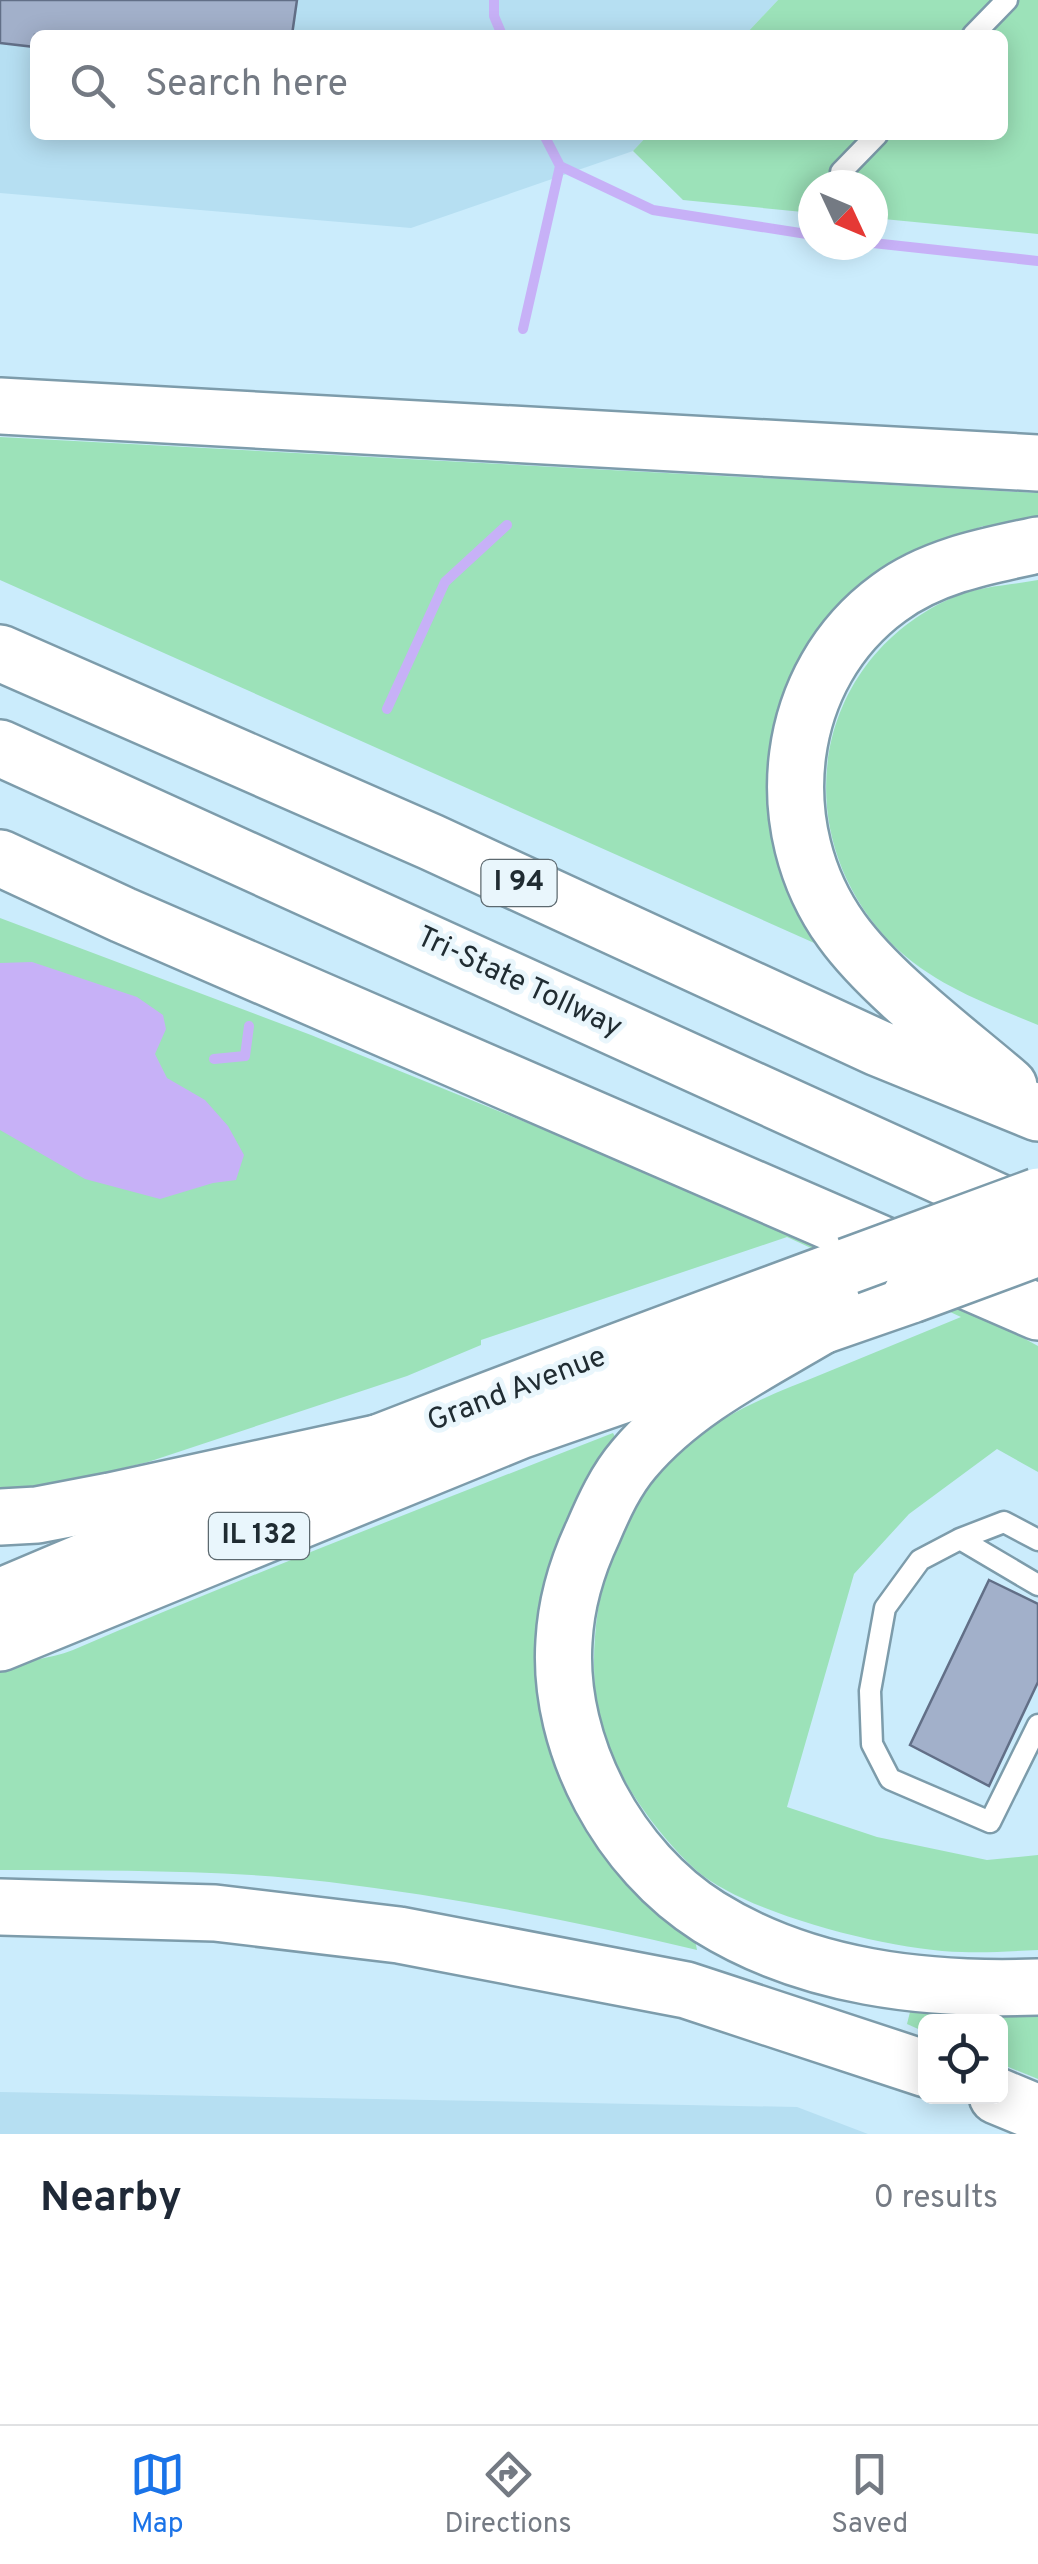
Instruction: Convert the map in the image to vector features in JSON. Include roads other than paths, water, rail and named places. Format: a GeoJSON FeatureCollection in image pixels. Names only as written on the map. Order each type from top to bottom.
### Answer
{"type":"FeatureCollection","features":[{"type":"Feature","properties":{"kind":"main road"},"geometry":{"type":"LineString","coordinates":[[0,406],[1038,464]]}},
{"type":"Feature","properties":{"kind":"main road"},"geometry":{"type":"LineString","coordinates":[[1038,545],[940,570],[889,598],[861,623],[835,653],[814,691],[800,730],[795,794],[802,847],[816,885],[842,931],[878,971],[1038,1112]]}},
{"type":"Feature","properties":{"kind":"main road","name":"I 94"},"geometry":{"type":"LineString","coordinates":[[0,653],[448,850],[878,1048],[1038,1112]]}},
{"type":"Feature","properties":{"kind":"main road","name":"Tri-State Tollway"},"geometry":{"type":"LineString","coordinates":[[0,748],[1038,1220]]}},
{"type":"Feature","properties":{"kind":"main road"},"geometry":{"type":"LineString","coordinates":[[0,858],[1038,1312]]}},
{"type":"Feature","properties":{"kind":"main road"},"geometry":{"type":"LineString","coordinates":[[0,889],[20,890],[123,915]]}},
{"type":"Feature","properties":{"kind":"main road","name":"Grand Avenue"},"geometry":{"type":"LineString","coordinates":[[0,1596],[168,1524],[380,1442],[1038,1196]]}},
{"type":"Feature","properties":{"kind":"main road","name":"Grand Avenue"},"geometry":{"type":"LineString","coordinates":[[0,1643],[520,1431],[1038,1248]]}},
{"type":"Feature","properties":{"kind":"main road"},"geometry":{"type":"LineString","coordinates":[[825,1324],[691,1406],[634,1460],[615,1486],[588,1543],[568,1609],[563,1668],[580,1748],[606,1806],[642,1859],[664,1882],[710,1917],[795,1956],[864,1976],[944,1988],[1038,1988]]}},
{"type":"Feature","properties":{"kind":"main road"},"geometry":{"type":"LineString","coordinates":[[0,1517],[36,1515],[110,1501],[380,1442]]}},
{"type":"Feature","properties":{"kind":"main road"},"geometry":{"type":"LineString","coordinates":[[0,1907],[215,1913],[399,1935],[686,1990],[918,2065]]}},
{"type":"Feature","properties":{"kind":"main road"},"geometry":{"type":"LineString","coordinates":[[1008,2101],[1038,2113]]}},
{"type":"Feature","properties":{"kind":"lane"},"geometry":{"type":"LineString","coordinates":[[978,30],[1007,0]]}},
{"type":"Feature","properties":{"kind":"lane"},"geometry":{"type":"LineString","coordinates":[[843,170],[872,140]]}},
{"type":"Feature","properties":{"kind":"lane"},"geometry":{"type":"LineString","coordinates":[[1038,1540],[1004,1522],[920,1560],[886,1608],[870,1691],[872,1744],[890,1779],[990,1822],[1038,1725]]}},
{"type":"Feature","properties":{"kind":"lane"},"geometry":{"type":"LineString","coordinates":[[960,1540],[1038,1585]]}},
{"type":"Feature","properties":{"kind":"waterway"},"geometry":{"type":"LineString","coordinates":[[494,0],[494,16],[500,30]]}},
{"type":"Feature","properties":{"kind":"waterway"},"geometry":{"type":"LineString","coordinates":[[547,140],[560,166],[653,210],[798,233]]}},
{"type":"Feature","properties":{"kind":"waterway"},"geometry":{"type":"LineString","coordinates":[[523,329],[560,166]]}},
{"type":"Feature","properties":{"kind":"waterway"},"geometry":{"type":"LineString","coordinates":[[888,245],[1038,261]]}},
{"type":"Feature","properties":{"kind":"waterway"},"geometry":{"type":"LineString","coordinates":[[387,709],[445,582],[507,525]]}},
{"type":"Feature","properties":{"kind":"waterway"},"geometry":{"type":"LineString","coordinates":[[214,1059],[245,1056],[249,1026]]}}]}
